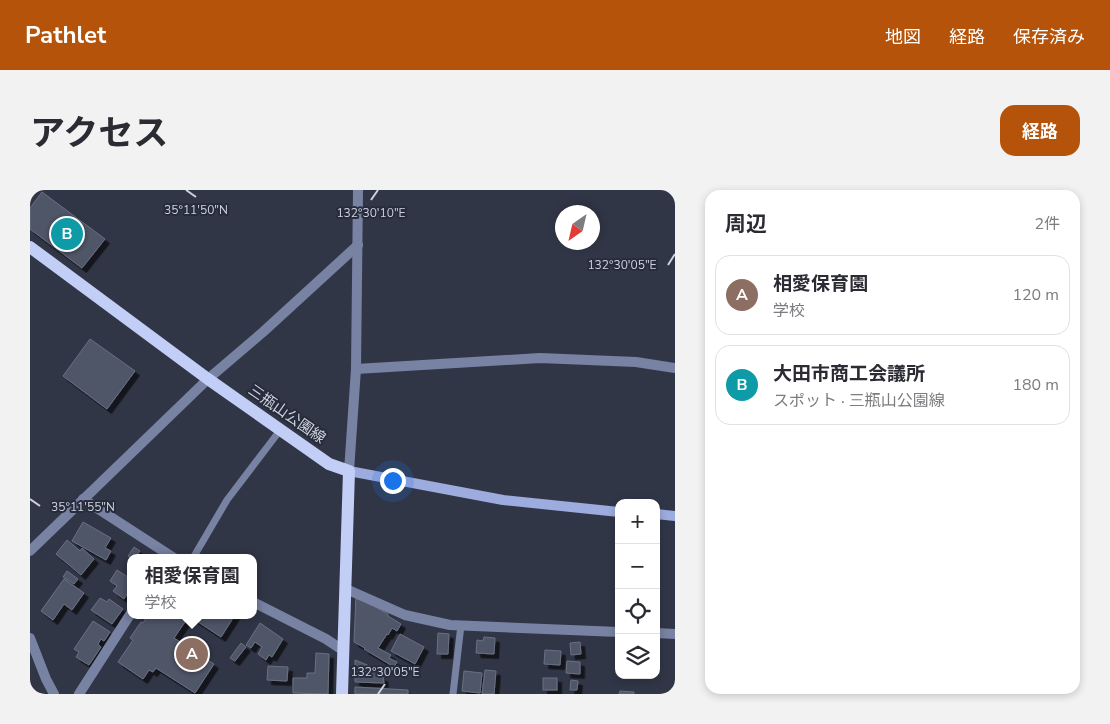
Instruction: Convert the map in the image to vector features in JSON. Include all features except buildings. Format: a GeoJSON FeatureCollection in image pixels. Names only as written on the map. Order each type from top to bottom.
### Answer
{"type":"FeatureCollection","features":[{"type":"Feature","properties":{"kind":"main road","name":"三瓶山公園線"},"geometry":{"type":"LineString","coordinates":[[30,247],[208,379],[329,464],[349,471]]}},
{"type":"Feature","properties":{"kind":"main road"},"geometry":{"type":"LineString","coordinates":[[342,694],[349,471]]}},
{"type":"Feature","properties":{"kind":"street"},"geometry":{"type":"LineString","coordinates":[[358,190],[356,369],[349,471],[502,500],[615,512]]}},
{"type":"Feature","properties":{"kind":"street"},"geometry":{"type":"LineString","coordinates":[[30,551],[208,379],[263,332],[358,245]]}},
{"type":"Feature","properties":{"kind":"street"},"geometry":{"type":"LineString","coordinates":[[356,369],[540,358],[636,362],[675,368]]}},
{"type":"Feature","properties":{"kind":"street"},"geometry":{"type":"LineString","coordinates":[[83,499],[166,554]]}},
{"type":"Feature","properties":{"kind":"street"},"geometry":{"type":"LineString","coordinates":[[660,514],[675,516]]}},
{"type":"Feature","properties":{"kind":"street"},"geometry":{"type":"LineString","coordinates":[[346,589],[405,615],[450,625],[615,632]]}},
{"type":"Feature","properties":{"kind":"street"},"geometry":{"type":"LineString","coordinates":[[257,604],[326,639],[344,651]]}},
{"type":"Feature","properties":{"kind":"street"},"geometry":{"type":"LineString","coordinates":[[79,694],[127,619]]}},
{"type":"Feature","properties":{"kind":"street"},"geometry":{"type":"LineString","coordinates":[[660,633],[675,634]]}},
{"type":"Feature","properties":{"kind":"street"},"geometry":{"type":"LineString","coordinates":[[30,638],[54,694]]}},
{"type":"Feature","properties":{"kind":"lane"},"geometry":{"type":"LineString","coordinates":[[196,554],[227,500],[281,430]]}},
{"type":"Feature","properties":{"kind":"lane"},"geometry":{"type":"LineString","coordinates":[[452,693],[461,625]]}},
{"type":"Feature","properties":{"kind":"place","name":"大田市商工会議所"},"geometry":{"type":"Point","coordinates":[67,234]}},
{"type":"Feature","properties":{"kind":"place","name":"相愛保育園"},"geometry":{"type":"Point","coordinates":[192,654]}}]}
